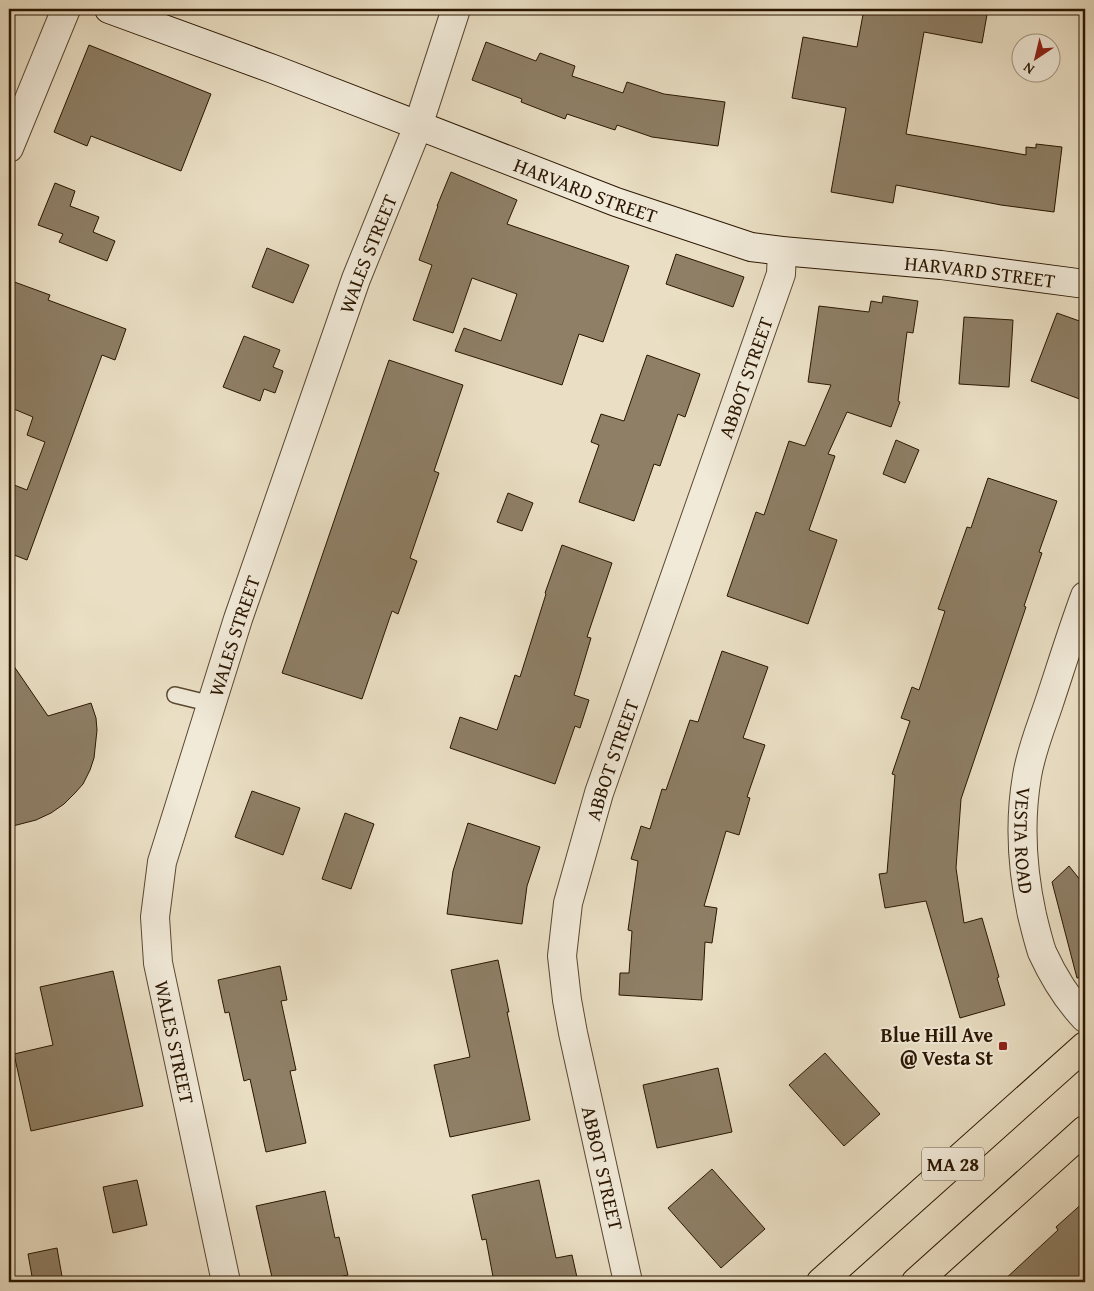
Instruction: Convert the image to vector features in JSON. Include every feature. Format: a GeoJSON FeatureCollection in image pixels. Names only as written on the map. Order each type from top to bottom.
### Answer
{"type":"FeatureCollection","features":[{"type":"Feature","properties":{"kind":"main road","name":"MA 28"},"geometry":{"type":"LineString","coordinates":[[821,1282],[1085,1046]]}},
{"type":"Feature","properties":{"kind":"main road","name":"MA 28"},"geometry":{"type":"LineString","coordinates":[[916,1282],[1085,1130]]}},
{"type":"Feature","properties":{"kind":"street"},"geometry":{"type":"LineString","coordinates":[[9,148],[66,9]]}},
{"type":"Feature","properties":{"kind":"street","name":"HARVARD STREET"},"geometry":{"type":"LineString","coordinates":[[109,9],[273,69],[616,202],[751,247],[941,265],[1085,284]]}},
{"type":"Feature","properties":{"kind":"street","name":"WALES STREET"},"geometry":{"type":"LineString","coordinates":[[226,1282],[158,963],[155,917],[162,862],[238,620],[356,279],[418,126],[456,9]]}},
{"type":"Feature","properties":{"kind":"street","name":"ABBOT STREET"},"geometry":{"type":"LineString","coordinates":[[628,1282],[567,1000],[562,956],[568,903],[599,793],[781,274],[782,251]]}},
{"type":"Feature","properties":{"kind":"street","name":"VESTA ROAD"},"geometry":{"type":"LineString","coordinates":[[1085,596],[1027,775],[1022,809],[1022,836],[1027,894],[1041,950],[1066,995],[1085,1018]]}},
{"type":"Feature","properties":{"kind":"lane"},"geometry":{"type":"LineString","coordinates":[[175,695],[212,704]]}},
{"type":"Feature","properties":{"kind":"building"},"geometry":{"type":"Polygon","coordinates":[[[864,9],[988,9],[982,43],[924,32],[906,134],[1026,155],[1026,147],[1036,148],[1036,144],[1062,147],[1054,212],[1001,205],[896,185],[893,203],[831,192],[846,108],[792,98],[803,37],[857,47],[864,9]]]}},
{"type":"Feature","properties":{"kind":"building"},"geometry":{"type":"Polygon","coordinates":[[[486,42],[536,61],[540,53],[575,66],[572,76],[623,93],[627,82],[664,94],[725,102],[718,146],[652,137],[617,125],[615,130],[567,114],[565,119],[521,102],[522,99],[472,80],[486,42]]]}},
{"type":"Feature","properties":{"kind":"building"},"geometry":{"type":"Polygon","coordinates":[[[89,45],[211,94],[181,171],[91,136],[87,146],[54,132],[89,45]]]}},
{"type":"Feature","properties":{"kind":"building"},"geometry":{"type":"Polygon","coordinates":[[[451,172],[517,200],[507,224],[629,266],[603,342],[579,334],[562,385],[455,351],[464,328],[501,341],[517,294],[472,278],[453,333],[413,320],[432,265],[419,260],[437,206],[451,172]]]}},
{"type":"Feature","properties":{"kind":"building"},"geometry":{"type":"Polygon","coordinates":[[[55,183],[75,191],[70,206],[99,217],[93,232],[115,241],[107,261],[59,242],[63,234],[38,225],[55,183]]]}},
{"type":"Feature","properties":{"kind":"building"},"geometry":{"type":"Polygon","coordinates":[[[267,248],[309,265],[293,303],[252,287],[267,248]]]}},
{"type":"Feature","properties":{"kind":"building"},"geometry":{"type":"Polygon","coordinates":[[[676,254],[744,277],[733,307],[666,284],[676,254]]]}},
{"type":"Feature","properties":{"kind":"building"},"geometry":{"type":"Polygon","coordinates":[[[9,280],[50,295],[48,300],[126,329],[115,360],[102,355],[27,560],[9,553],[9,483],[27,490],[45,442],[27,435],[33,417],[9,407],[9,280]]]}},
{"type":"Feature","properties":{"kind":"building"},"geometry":{"type":"Polygon","coordinates":[[[883,296],[918,301],[913,333],[907,332],[898,401],[900,402],[891,427],[847,412],[828,454],[835,456],[809,530],[837,540],[808,624],[727,596],[756,512],[764,515],[789,441],[805,446],[831,385],[808,382],[819,306],[869,312],[871,301],[882,303],[883,296]]]}},
{"type":"Feature","properties":{"kind":"building"},"geometry":{"type":"Polygon","coordinates":[[[1057,313],[1085,323],[1085,401],[1031,381],[1057,313]]]}},
{"type":"Feature","properties":{"kind":"building"},"geometry":{"type":"Polygon","coordinates":[[[964,317],[1013,320],[1009,387],[959,384],[964,317]]]}},
{"type":"Feature","properties":{"kind":"building"},"geometry":{"type":"Polygon","coordinates":[[[244,336],[280,350],[273,367],[283,371],[275,393],[264,389],[260,401],[223,387],[244,336]]]}},
{"type":"Feature","properties":{"kind":"building"},"geometry":{"type":"Polygon","coordinates":[[[647,355],[700,374],[685,417],[678,414],[660,466],[654,464],[634,521],[579,502],[599,445],[591,442],[601,414],[624,421],[647,355]]]}},
{"type":"Feature","properties":{"kind":"building"},"geometry":{"type":"Polygon","coordinates":[[[389,360],[463,385],[434,471],[439,473],[410,558],[417,561],[398,614],[392,611],[362,699],[282,673],[389,360]]]}},
{"type":"Feature","properties":{"kind":"building"},"geometry":{"type":"Polygon","coordinates":[[[896,440],[919,450],[905,483],[883,474],[896,440]]]}},
{"type":"Feature","properties":{"kind":"building"},"geometry":{"type":"Polygon","coordinates":[[[988,478],[1057,501],[1039,552],[1042,553],[1024,606],[1026,607],[961,799],[956,868],[964,923],[982,918],[1005,1005],[960,1018],[926,901],[885,908],[879,874],[887,873],[895,775],[892,774],[910,721],[901,718],[912,687],[919,690],[945,611],[938,609],[967,527],[971,528],[988,478]]]}},
{"type":"Feature","properties":{"kind":"building"},"geometry":{"type":"Polygon","coordinates":[[[508,493],[533,503],[522,531],[497,522],[508,493]]]}},
{"type":"Feature","properties":{"kind":"building"},"geometry":{"type":"Polygon","coordinates":[[[562,545],[612,563],[587,637],[591,638],[574,695],[589,700],[580,728],[575,726],[555,784],[450,748],[460,717],[497,730],[515,675],[520,677],[545,593],[562,545]]]}},
{"type":"Feature","properties":{"kind":"building"},"geometry":{"type":"Polygon","coordinates":[[[722,651],[768,667],[743,738],[765,745],[747,797],[750,798],[739,835],[726,831],[704,906],[717,908],[712,943],[705,942],[702,1000],[619,995],[620,973],[629,973],[632,931],[628,930],[638,861],[631,859],[641,826],[650,829],[662,789],[666,790],[690,720],[698,722],[722,651]]]}},
{"type":"Feature","properties":{"kind":"building"},"geometry":{"type":"Polygon","coordinates":[[[9,659],[48,716],[91,703],[96,718],[97,730],[94,758],[90,770],[83,784],[75,793],[51,813],[36,820],[9,827],[9,659]]]}},
{"type":"Feature","properties":{"kind":"building"},"geometry":{"type":"Polygon","coordinates":[[[252,791],[300,808],[283,855],[235,837],[252,791]]]}},
{"type":"Feature","properties":{"kind":"building"},"geometry":{"type":"Polygon","coordinates":[[[345,813],[374,824],[351,889],[322,879],[345,813]]]}},
{"type":"Feature","properties":{"kind":"building"},"geometry":{"type":"Polygon","coordinates":[[[468,823],[540,847],[527,886],[522,924],[447,914],[453,871],[468,823]]]}},
{"type":"Feature","properties":{"kind":"building"},"geometry":{"type":"Polygon","coordinates":[[[1069,866],[1085,886],[1085,977],[1077,978],[1052,882],[1069,866]]]}},
{"type":"Feature","properties":{"kind":"building"},"geometry":{"type":"Polygon","coordinates":[[[498,960],[530,1120],[450,1137],[434,1065],[470,1057],[451,970],[498,960]]]}},
{"type":"Feature","properties":{"kind":"building"},"geometry":{"type":"Polygon","coordinates":[[[280,966],[287,1000],[281,1001],[296,1070],[290,1071],[306,1143],[266,1152],[250,1079],[244,1081],[229,1012],[225,1013],[218,980],[280,966]]]}},
{"type":"Feature","properties":{"kind":"building"},"geometry":{"type":"Polygon","coordinates":[[[113,971],[143,1106],[31,1131],[14,1054],[53,1045],[40,987],[113,971]]]}},
{"type":"Feature","properties":{"kind":"building"},"geometry":{"type":"Polygon","coordinates":[[[825,1053],[880,1114],[844,1146],[789,1085],[825,1053]]]}},
{"type":"Feature","properties":{"kind":"building"},"geometry":{"type":"Polygon","coordinates":[[[718,1068],[732,1132],[657,1148],[643,1085],[718,1068]]]}},
{"type":"Feature","properties":{"kind":"building"},"geometry":{"type":"Polygon","coordinates":[[[712,1169],[765,1229],[721,1268],[668,1208],[712,1169]]]}},
{"type":"Feature","properties":{"kind":"building"},"geometry":{"type":"Polygon","coordinates":[[[137,1180],[147,1225],[113,1233],[103,1187],[137,1180]]]}},
{"type":"Feature","properties":{"kind":"building"},"geometry":{"type":"Polygon","coordinates":[[[539,1180],[556,1258],[572,1255],[578,1282],[494,1282],[486,1239],[482,1240],[472,1195],[539,1180]]]}},
{"type":"Feature","properties":{"kind":"building"},"geometry":{"type":"Polygon","coordinates":[[[325,1191],[335,1238],[339,1237],[348,1275],[313,1282],[273,1282],[256,1206],[325,1191]]]}},
{"type":"Feature","properties":{"kind":"building"},"geometry":{"type":"Polygon","coordinates":[[[1085,1201],[1085,1282],[1002,1282],[1058,1230],[1056,1227],[1085,1201]]]}},
{"type":"Feature","properties":{"kind":"building"},"geometry":{"type":"Polygon","coordinates":[[[57,1248],[63,1282],[33,1282],[28,1254],[57,1248]]]}},
{"type":"Feature","properties":{"kind":"place","name":"Blue Hill Ave @ Vesta St"},"geometry":{"type":"Point","coordinates":[1003,1046]}}]}
